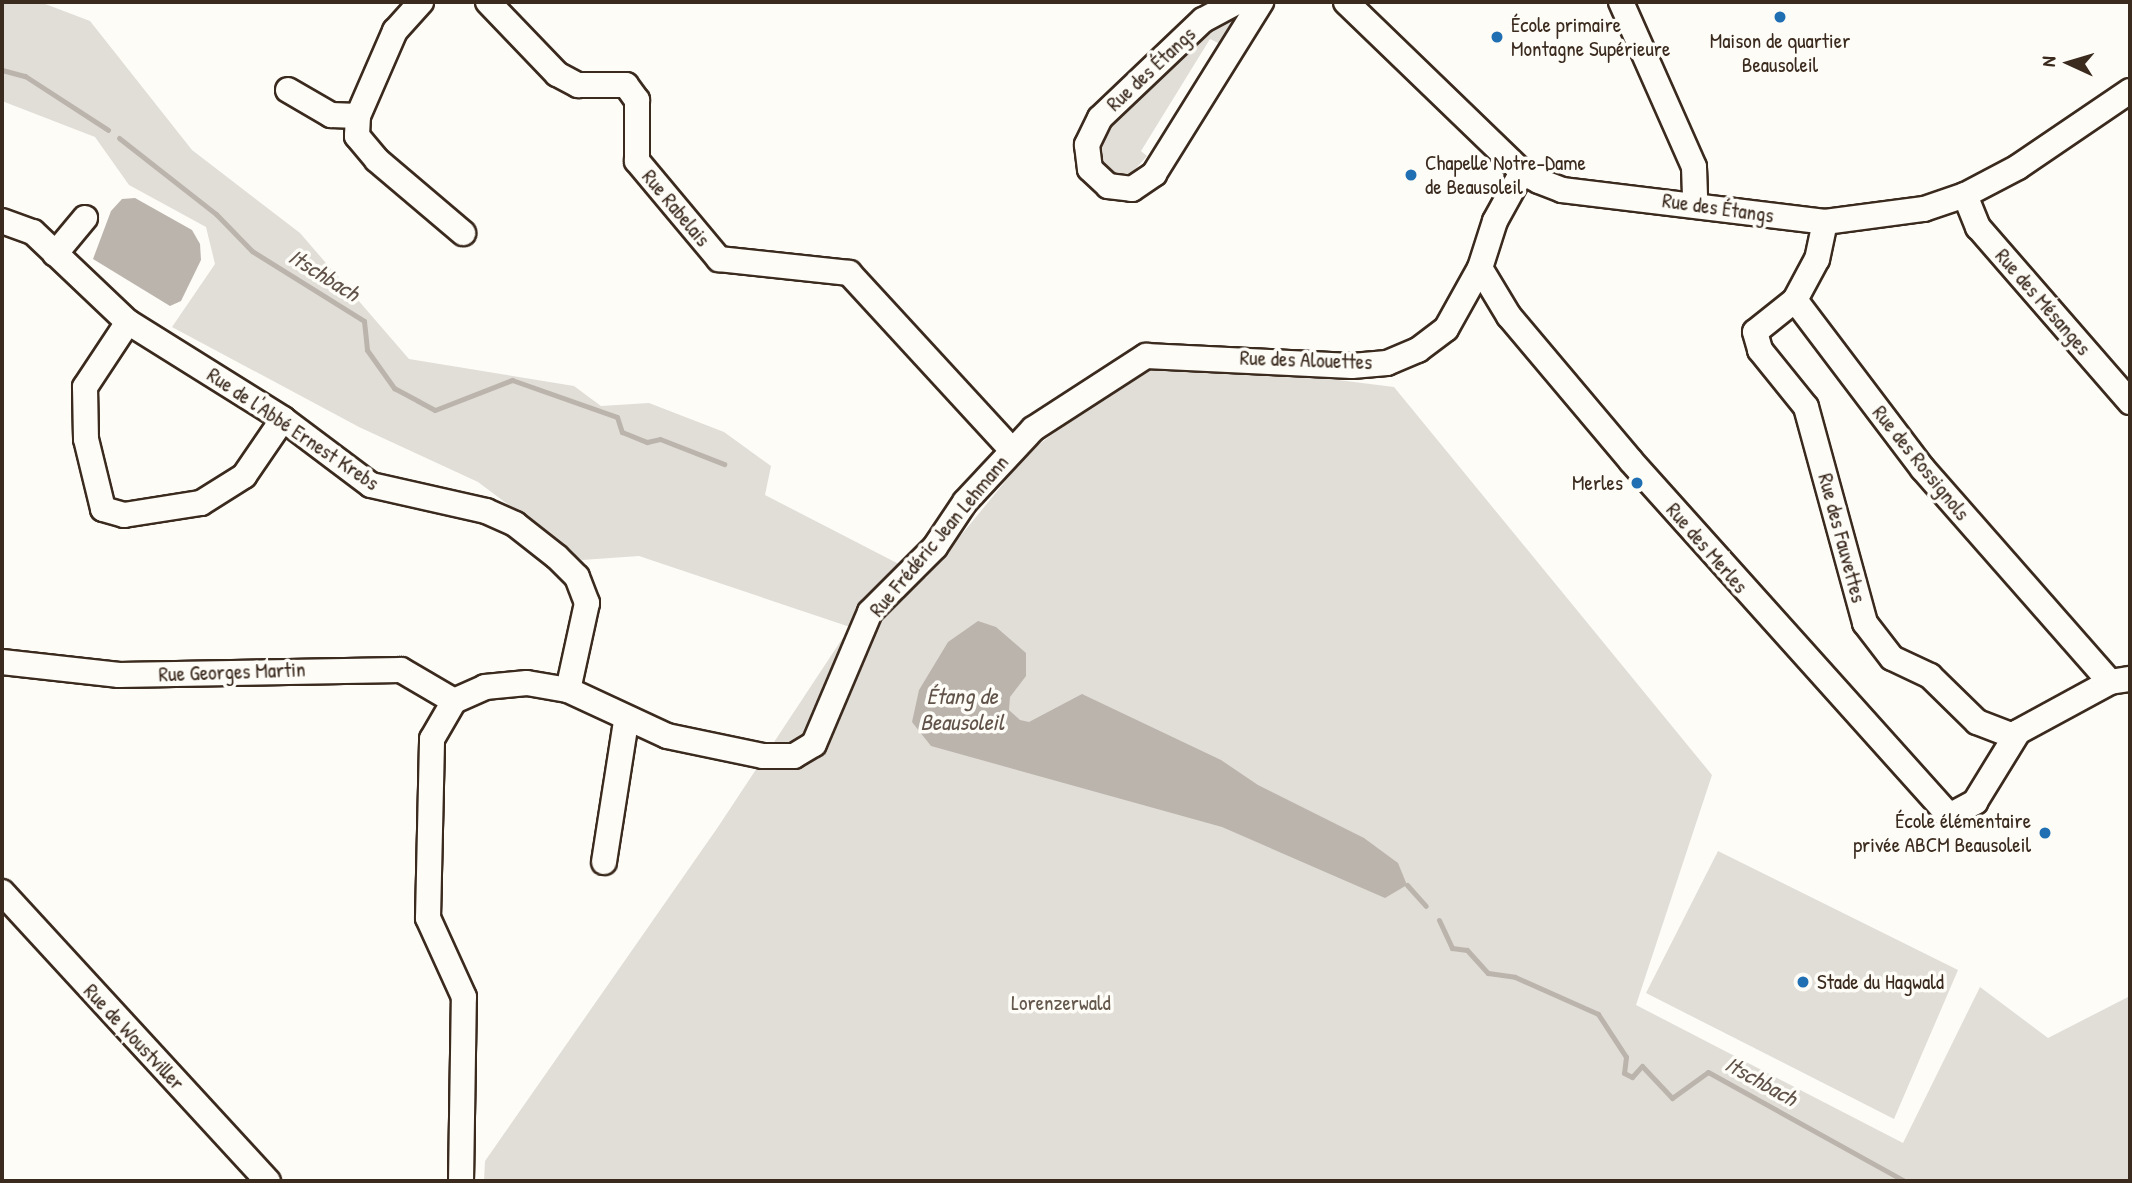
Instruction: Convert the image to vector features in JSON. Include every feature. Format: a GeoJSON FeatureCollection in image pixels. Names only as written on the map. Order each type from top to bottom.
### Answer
{"type":"FeatureCollection","features":[{"type":"Feature","properties":{"kind":"street"},"geometry":{"type":"LineString","coordinates":[[421,2],[395,32],[358,116],[358,136],[377,160],[463,233]]}},
{"type":"Feature","properties":{"kind":"street","name":"Rue Rabelais"},"geometry":{"type":"LineString","coordinates":[[488,2],[557,74],[578,85],[626,85],[638,100],[637,161],[719,259],[849,273],[1012,450]]}},
{"type":"Feature","properties":{"kind":"street","name":"Rue des Étangs"},"geometry":{"type":"LineString","coordinates":[[1237,2],[1203,20],[1100,118],[1087,145],[1090,169],[1108,186],[1132,189],[1154,174],[1261,2]]}},
{"type":"Feature","properties":{"kind":"street","name":"Rue des Étangs"},"geometry":{"type":"LineString","coordinates":[[1346,2],[1522,172],[1562,190],[1695,203],[1825,222],[1924,209],[1965,195],[2018,167],[2130,91]]}},
{"type":"Feature","properties":{"kind":"street"},"geometry":{"type":"LineString","coordinates":[[1620,2],[1693,167],[1695,203]]}},
{"type":"Feature","properties":{"kind":"street"},"geometry":{"type":"LineString","coordinates":[[288,90],[331,115],[358,116]]}},
{"type":"Feature","properties":{"kind":"street","name":"Rue des Alouettes"},"geometry":{"type":"LineString","coordinates":[[1012,450],[1048,418],[1146,356],[1387,363],[1418,350],[1446,329],[1480,268],[1495,221],[1522,172]]}},
{"type":"Feature","properties":{"kind":"street","name":"Rue des Mésanges"},"geometry":{"type":"LineString","coordinates":[[1965,195],[1978,227],[2130,402]]}},
{"type":"Feature","properties":{"kind":"street"},"geometry":{"type":"LineString","coordinates":[[55,254],[85,218]]}},
{"type":"Feature","properties":{"kind":"street","name":"Rue de l'Abbé Ernest Krebs"},"geometry":{"type":"LineString","coordinates":[[2,220],[33,232],[128,322],[283,419],[371,485],[486,511],[515,524],[557,557],[577,577],[587,603],[568,690]]}},
{"type":"Feature","properties":{"kind":"street"},"geometry":{"type":"LineString","coordinates":[[1795,300],[1817,260],[1825,222]]}},
{"type":"Feature","properties":{"kind":"street","name":"Rue des Merles"},"geometry":{"type":"LineString","coordinates":[[1480,268],[1509,316],[1631,461],[1949,816],[1975,802],[2013,736]]}},
{"type":"Feature","properties":{"kind":"street","name":"Rue des Fauvettes"},"geometry":{"type":"LineString","coordinates":[[1795,300],[1755,332],[1760,350],[1806,407],[1865,622],[1875,639],[1911,671],[1930,676],[1977,722],[2013,736]]}},
{"type":"Feature","properties":{"kind":"street","name":"Rue des Rossignols"},"geometry":{"type":"LineString","coordinates":[[1795,300],[1923,470],[2120,681]]}},
{"type":"Feature","properties":{"kind":"street"},"geometry":{"type":"LineString","coordinates":[[128,322],[85,387],[86,439],[103,509],[124,515],[201,503],[244,476],[283,419]]}},
{"type":"Feature","properties":{"kind":"street","name":"Rue Frédéric Jean Lehmann"},"geometry":{"type":"LineString","coordinates":[[454,701],[485,687],[527,683],[568,690],[626,721],[667,736],[763,756],[794,756],[814,744],[870,612],[935,547],[1012,450]]}},
{"type":"Feature","properties":{"kind":"street","name":"Rue Georges Martin"},"geometry":{"type":"LineString","coordinates":[[2,662],[119,675],[401,670],[454,701]]}},
{"type":"Feature","properties":{"kind":"street"},"geometry":{"type":"LineString","coordinates":[[2013,736],[2120,681]]}},
{"type":"Feature","properties":{"kind":"street"},"geometry":{"type":"LineString","coordinates":[[454,701],[432,739],[428,918],[464,997],[461,1181]]}},
{"type":"Feature","properties":{"kind":"street"},"geometry":{"type":"LineString","coordinates":[[604,862],[626,721]]}},
{"type":"Feature","properties":{"kind":"street","name":"Rue de Woustviller"},"geometry":{"type":"LineString","coordinates":[[2,892],[268,1181]]}},
{"type":"Feature","properties":{"kind":"green space","name":"Lorenzerwald"},"geometry":{"type":"Polygon","coordinates":[[[2,2],[40,2],[90,21],[192,150],[300,233],[409,359],[574,386],[601,406],[649,403],[724,432],[771,466],[765,495],[926,578],[1030,451],[1133,374],[1195,362],[1394,387],[1712,775],[1636,1005],[1903,1143],[1980,987],[2048,1038],[2130,996],[2130,1181],[484,1181],[485,1161],[718,827],[850,627],[639,556],[582,560],[478,482],[359,427],[172,327],[215,264],[206,227],[129,185],[95,137],[2,101],[2,2]]]}},
{"type":"Feature","properties":{"kind":"green space"},"geometry":{"type":"Polygon","coordinates":[[[1234,12],[1241,14],[1222,45],[1210,39],[1141,151],[1147,156],[1131,174],[1111,174],[1097,157],[1101,132],[1234,12]]]}},
{"type":"Feature","properties":{"kind":"green space","name":"Stade du Hagwald"},"geometry":{"type":"Polygon","coordinates":[[[1718,851],[1958,970],[1894,1119],[1646,993],[1718,851]]]}},
{"type":"Feature","properties":{"kind":"water"},"geometry":{"type":"Polygon","coordinates":[[[135,198],[192,230],[200,244],[201,260],[181,301],[170,306],[93,259],[111,211],[122,199],[135,198]]]}},
{"type":"Feature","properties":{"kind":"water","name":"Étang de Beausoleil"},"geometry":{"type":"Polygon","coordinates":[[[978,621],[996,627],[1026,653],[1026,676],[1010,697],[1009,710],[1020,720],[1029,722],[1082,694],[1221,760],[1258,785],[1364,838],[1398,863],[1407,885],[1385,898],[1222,827],[931,746],[912,722],[919,690],[948,642],[978,621]]]}},
{"type":"Feature","properties":{"kind":"waterway","name":"Itschbach"},"geometry":{"type":"LineString","coordinates":[[2,70],[25,76],[108,130]]}},
{"type":"Feature","properties":{"kind":"waterway","name":"Itschbach"},"geometry":{"type":"LineString","coordinates":[[119,138],[216,214],[252,251],[364,321],[367,350],[394,388],[418,401],[435,410],[512,380],[617,417],[622,432],[647,442],[660,439],[724,464]]}},
{"type":"Feature","properties":{"kind":"waterway","name":"Itschbach"},"geometry":{"type":"LineString","coordinates":[[1407,885],[1426,906]]}},
{"type":"Feature","properties":{"kind":"waterway","name":"Itschbach"},"geometry":{"type":"LineString","coordinates":[[1439,920],[1452,948],[1467,950],[1488,973],[1515,977],[1598,1014],[1626,1057],[1624,1073],[1632,1077],[1642,1066],[1672,1098],[1708,1072],[1905,1181]]}},
{"type":"Feature","properties":{"kind":"place","name":"Maison de quartier Beausoleil"},"geometry":{"type":"Point","coordinates":[1780,17]}},
{"type":"Feature","properties":{"kind":"place","name":"École primaire Montagne Supérieure"},"geometry":{"type":"Point","coordinates":[1497,37]}},
{"type":"Feature","properties":{"kind":"place","name":"Chapelle Notre-Dame de Beausoleil"},"geometry":{"type":"Point","coordinates":[1411,175]}},
{"type":"Feature","properties":{"kind":"place","name":"Merles"},"geometry":{"type":"Point","coordinates":[1637,483]}},
{"type":"Feature","properties":{"kind":"place","name":"École élémentaire privée ABCM Beausoleil"},"geometry":{"type":"Point","coordinates":[2045,833]}},
{"type":"Feature","properties":{"kind":"place","name":"Stade du Hagwald"},"geometry":{"type":"Point","coordinates":[1803,982]}}]}
